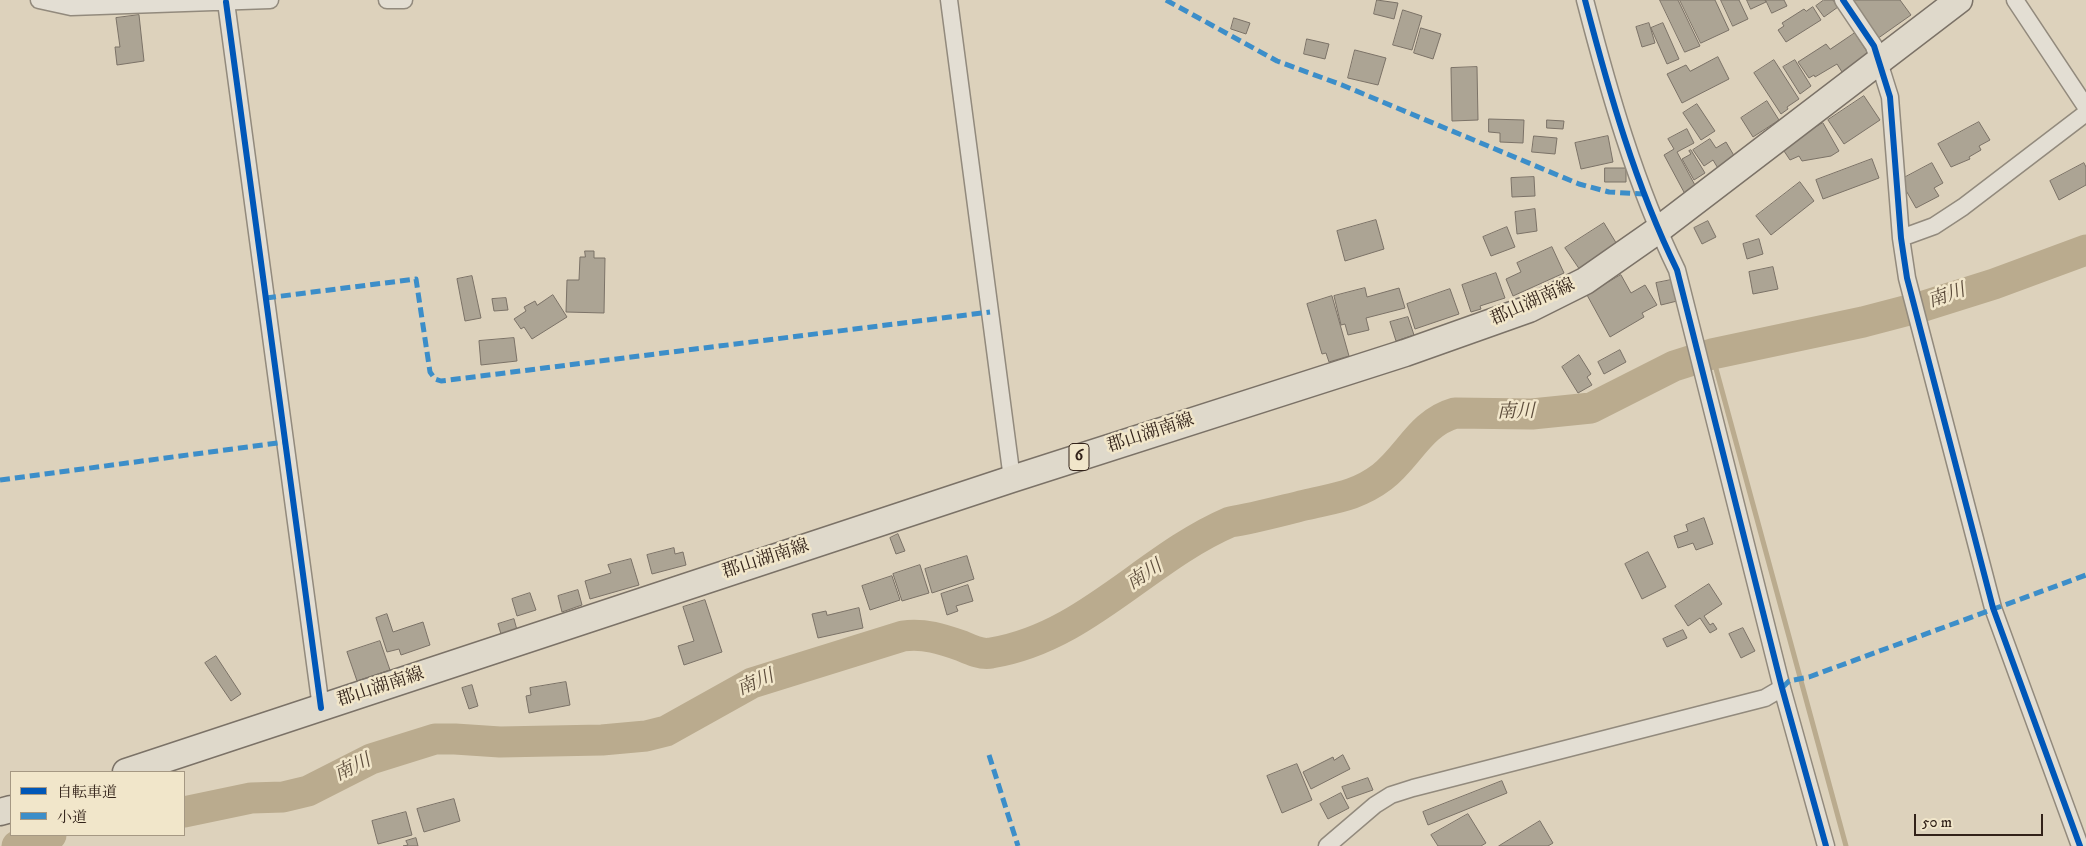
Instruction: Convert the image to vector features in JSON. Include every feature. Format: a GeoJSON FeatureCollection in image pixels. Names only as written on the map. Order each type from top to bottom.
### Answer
{"type":"FeatureCollection","features":[{"type":"Feature","properties":{"kind":"main road","name":"郡山湖南線"},"geometry":{"type":"LineString","coordinates":[[129,771],[1012,479],[1406,353],[1529,309],[1585,281],[1658,230],[1959,0]]}},
{"type":"Feature","properties":{"kind":"street"},"geometry":{"type":"LineString","coordinates":[[39,0],[71,6],[270,0]]}},
{"type":"Feature","properties":{"kind":"street"},"geometry":{"type":"LineString","coordinates":[[387,0],[404,0]]}},
{"type":"Feature","properties":{"kind":"street"},"geometry":{"type":"LineString","coordinates":[[949,0],[1012,479]]}},
{"type":"Feature","properties":{"kind":"street"},"geometry":{"type":"LineString","coordinates":[[1585,0],[1606,81],[1658,230],[1677,270],[1782,688],[1826,846]]}},
{"type":"Feature","properties":{"kind":"street"},"geometry":{"type":"LineString","coordinates":[[1843,0],[1874,46],[1890,97],[1900,238],[1910,296],[1993,608],[2080,846]]}},
{"type":"Feature","properties":{"kind":"street"},"geometry":{"type":"LineString","coordinates":[[2015,0],[2086,107]]}},
{"type":"Feature","properties":{"kind":"street"},"geometry":{"type":"LineString","coordinates":[[226,2],[321,708]]}},
{"type":"Feature","properties":{"kind":"street"},"geometry":{"type":"LineString","coordinates":[[1900,238],[1934,226],[1963,208],[2086,113]]}},
{"type":"Feature","properties":{"kind":"street"},"geometry":{"type":"LineString","coordinates":[[1327,846],[1375,805],[1412,788],[1765,698],[1782,688]]}},
{"type":"Feature","properties":{"kind":"building"},"geometry":{"type":"Polygon","coordinates":[[[1377,0],[1398,3],[1394,19],[1374,14],[1377,0]]]}},
{"type":"Feature","properties":{"kind":"building"},"geometry":{"type":"Polygon","coordinates":[[[1660,0],[1678,0],[1700,46],[1685,52],[1660,0]]]}},
{"type":"Feature","properties":{"kind":"building"},"geometry":{"type":"Polygon","coordinates":[[[1680,0],[1715,0],[1729,30],[1701,43],[1680,0]]]}},
{"type":"Feature","properties":{"kind":"building"},"geometry":{"type":"Polygon","coordinates":[[[1721,0],[1739,0],[1748,19],[1733,26],[1721,0]]]}},
{"type":"Feature","properties":{"kind":"building"},"geometry":{"type":"Polygon","coordinates":[[[1747,0],[1765,0],[1766,2],[1751,9],[1747,0]]]}},
{"type":"Feature","properties":{"kind":"building"},"geometry":{"type":"Polygon","coordinates":[[[1766,0],[1784,0],[1787,6],[1772,13],[1766,0]]]}},
{"type":"Feature","properties":{"kind":"building"},"geometry":{"type":"Polygon","coordinates":[[[1824,0],[1833,0],[1838,7],[1824,17],[1816,6],[1824,0]]]}},
{"type":"Feature","properties":{"kind":"building"},"geometry":{"type":"Polygon","coordinates":[[[1850,0],[1900,0],[1911,15],[1877,39],[1850,0]]]}},
{"type":"Feature","properties":{"kind":"building"},"geometry":{"type":"Polygon","coordinates":[[[1813,7],[1821,20],[1786,42],[1778,30],[1784,26],[1782,23],[1804,9],[1806,11],[1813,7]]]}},
{"type":"Feature","properties":{"kind":"building"},"geometry":{"type":"Polygon","coordinates":[[[1403,10],[1422,16],[1412,50],[1393,45],[1403,10]]]}},
{"type":"Feature","properties":{"kind":"building"},"geometry":{"type":"Polygon","coordinates":[[[139,15],[144,61],[117,65],[115,47],[120,47],[116,18],[139,15]]]}},
{"type":"Feature","properties":{"kind":"building"},"geometry":{"type":"Polygon","coordinates":[[[1234,18],[1250,23],[1246,34],[1231,29],[1234,18]]]}},
{"type":"Feature","properties":{"kind":"building"},"geometry":{"type":"Polygon","coordinates":[[[1649,23],[1655,43],[1642,47],[1636,27],[1649,23]]]}},
{"type":"Feature","properties":{"kind":"building"},"geometry":{"type":"Polygon","coordinates":[[[1663,23],[1679,59],[1667,64],[1651,28],[1663,23]]]}},
{"type":"Feature","properties":{"kind":"building"},"geometry":{"type":"Polygon","coordinates":[[[1421,28],[1441,34],[1433,59],[1414,53],[1421,28]]]}},
{"type":"Feature","properties":{"kind":"building"},"geometry":{"type":"Polygon","coordinates":[[[1855,33],[1869,55],[1842,72],[1837,64],[1815,77],[1814,75],[1809,78],[1798,62],[1826,44],[1830,49],[1855,33]]]}},
{"type":"Feature","properties":{"kind":"building"},"geometry":{"type":"Polygon","coordinates":[[[1307,39],[1329,44],[1325,59],[1304,54],[1307,39]]]}},
{"type":"Feature","properties":{"kind":"building"},"geometry":{"type":"Polygon","coordinates":[[[1355,50],[1386,58],[1378,85],[1348,78],[1355,50]]]}},
{"type":"Feature","properties":{"kind":"building"},"geometry":{"type":"Polygon","coordinates":[[[1718,57],[1729,79],[1682,103],[1667,74],[1686,65],[1690,71],[1718,57]]]}},
{"type":"Feature","properties":{"kind":"building"},"geometry":{"type":"Polygon","coordinates":[[[1774,60],[1799,99],[1787,107],[1788,109],[1781,114],[1754,73],[1774,60]]]}},
{"type":"Feature","properties":{"kind":"building"},"geometry":{"type":"Polygon","coordinates":[[[1795,60],[1811,86],[1800,94],[1783,67],[1795,60]]]}},
{"type":"Feature","properties":{"kind":"building"},"geometry":{"type":"Polygon","coordinates":[[[1477,67],[1478,120],[1452,121],[1451,68],[1477,67]]]}},
{"type":"Feature","properties":{"kind":"building"},"geometry":{"type":"Polygon","coordinates":[[[1864,96],[1880,120],[1844,144],[1828,120],[1864,96]]]}},
{"type":"Feature","properties":{"kind":"building"},"geometry":{"type":"Polygon","coordinates":[[[1767,101],[1779,120],[1753,137],[1741,118],[1767,101]]]}},
{"type":"Feature","properties":{"kind":"building"},"geometry":{"type":"Polygon","coordinates":[[[1697,104],[1715,131],[1701,140],[1683,113],[1697,104]]]}},
{"type":"Feature","properties":{"kind":"building"},"geometry":{"type":"Polygon","coordinates":[[[1489,119],[1524,120],[1523,143],[1500,142],[1500,133],[1489,132],[1489,119]]]}},
{"type":"Feature","properties":{"kind":"building"},"geometry":{"type":"Polygon","coordinates":[[[1547,120],[1564,121],[1563,129],[1547,128],[1547,120]]]}},
{"type":"Feature","properties":{"kind":"building"},"geometry":{"type":"Polygon","coordinates":[[[1979,122],[1990,140],[1979,146],[1981,150],[1969,157],[1970,159],[1951,167],[1938,144],[1979,122]]]}},
{"type":"Feature","properties":{"kind":"building"},"geometry":{"type":"Polygon","coordinates":[[[1823,123],[1839,151],[1831,156],[1802,161],[1799,156],[1790,160],[1782,148],[1823,123]]]}},
{"type":"Feature","properties":{"kind":"building"},"geometry":{"type":"Polygon","coordinates":[[[1687,129],[1694,143],[1677,152],[1696,187],[1685,194],[1664,155],[1674,149],[1668,139],[1687,129]]]}},
{"type":"Feature","properties":{"kind":"building"},"geometry":{"type":"Polygon","coordinates":[[[1534,136],[1557,138],[1555,154],[1532,152],[1534,136]]]}},
{"type":"Feature","properties":{"kind":"building"},"geometry":{"type":"Polygon","coordinates":[[[1608,136],[1613,162],[1581,169],[1575,143],[1608,136]]]}},
{"type":"Feature","properties":{"kind":"building"},"geometry":{"type":"Polygon","coordinates":[[[1710,139],[1716,148],[1726,142],[1736,159],[1719,170],[1713,160],[1704,166],[1693,150],[1710,139]]]}},
{"type":"Feature","properties":{"kind":"building"},"geometry":{"type":"Polygon","coordinates":[[[1691,150],[1705,173],[1694,180],[1682,159],[1691,154],[1689,151],[1691,150]]]}},
{"type":"Feature","properties":{"kind":"building"},"geometry":{"type":"Polygon","coordinates":[[[1872,159],[1879,178],[1823,199],[1816,180],[1872,159]]]}},
{"type":"Feature","properties":{"kind":"building"},"geometry":{"type":"Polygon","coordinates":[[[1932,163],[1943,183],[1934,188],[1939,196],[1916,208],[1900,180],[1932,163]]]}},
{"type":"Feature","properties":{"kind":"building"},"geometry":{"type":"Polygon","coordinates":[[[2084,163],[2086,167],[2086,185],[2059,200],[2050,181],[2084,163]]]}},
{"type":"Feature","properties":{"kind":"building"},"geometry":{"type":"Polygon","coordinates":[[[1605,168],[1626,168],[1626,182],[1605,182],[1605,168]]]}},
{"type":"Feature","properties":{"kind":"building"},"geometry":{"type":"Polygon","coordinates":[[[1534,177],[1535,196],[1512,197],[1511,178],[1534,177]]]}},
{"type":"Feature","properties":{"kind":"building"},"geometry":{"type":"Polygon","coordinates":[[[1800,182],[1814,201],[1771,235],[1756,216],[1800,182]]]}},
{"type":"Feature","properties":{"kind":"building"},"geometry":{"type":"Polygon","coordinates":[[[1535,209],[1537,231],[1517,234],[1515,212],[1535,209]]]}},
{"type":"Feature","properties":{"kind":"building"},"geometry":{"type":"Polygon","coordinates":[[[1376,220],[1384,249],[1345,261],[1337,231],[1376,220]]]}},
{"type":"Feature","properties":{"kind":"building"},"geometry":{"type":"Polygon","coordinates":[[[1708,221],[1716,237],[1702,244],[1694,228],[1708,221]]]}},
{"type":"Feature","properties":{"kind":"building"},"geometry":{"type":"Polygon","coordinates":[[[1604,223],[1618,246],[1580,270],[1565,248],[1604,223]]]}},
{"type":"Feature","properties":{"kind":"building"},"geometry":{"type":"Polygon","coordinates":[[[1507,227],[1515,247],[1491,256],[1483,237],[1507,227]]]}},
{"type":"Feature","properties":{"kind":"building"},"geometry":{"type":"Polygon","coordinates":[[[1759,239],[1763,254],[1747,259],[1743,244],[1759,239]]]}},
{"type":"Feature","properties":{"kind":"building"},"geometry":{"type":"Polygon","coordinates":[[[1552,247],[1564,273],[1513,296],[1506,279],[1521,272],[1517,263],[1552,247]]]}},
{"type":"Feature","properties":{"kind":"building"},"geometry":{"type":"Polygon","coordinates":[[[585,251],[594,251],[594,258],[605,258],[604,313],[566,312],[567,280],[579,280],[580,257],[585,257],[585,251]]]}},
{"type":"Feature","properties":{"kind":"building"},"geometry":{"type":"Polygon","coordinates":[[[1773,267],[1778,289],[1753,294],[1749,272],[1773,267]]]}},
{"type":"Feature","properties":{"kind":"building"},"geometry":{"type":"Polygon","coordinates":[[[1496,273],[1505,298],[1480,306],[1481,309],[1471,312],[1462,285],[1496,273]]]}},
{"type":"Feature","properties":{"kind":"building"},"geometry":{"type":"Polygon","coordinates":[[[1621,275],[1631,293],[1645,285],[1657,305],[1642,313],[1644,317],[1610,337],[1587,295],[1621,275]]]}},
{"type":"Feature","properties":{"kind":"building"},"geometry":{"type":"Polygon","coordinates":[[[472,276],[481,318],[465,321],[457,279],[472,276]]]}},
{"type":"Feature","properties":{"kind":"building"},"geometry":{"type":"Polygon","coordinates":[[[1671,280],[1677,301],[1661,305],[1656,283],[1671,280]]]}},
{"type":"Feature","properties":{"kind":"building"},"geometry":{"type":"Polygon","coordinates":[[[1365,288],[1367,297],[1399,288],[1405,308],[1366,318],[1369,330],[1348,335],[1345,324],[1341,325],[1334,296],[1365,288]]]}},
{"type":"Feature","properties":{"kind":"building"},"geometry":{"type":"Polygon","coordinates":[[[1450,289],[1459,314],[1415,329],[1407,304],[1450,289]]]}},
{"type":"Feature","properties":{"kind":"building"},"geometry":{"type":"Polygon","coordinates":[[[553,295],[567,317],[532,339],[524,327],[521,329],[514,319],[526,311],[524,307],[535,301],[537,305],[553,295]]]}},
{"type":"Feature","properties":{"kind":"building"},"geometry":{"type":"Polygon","coordinates":[[[1332,296],[1349,356],[1329,362],[1326,353],[1322,354],[1307,304],[1332,296]]]}},
{"type":"Feature","properties":{"kind":"building"},"geometry":{"type":"Polygon","coordinates":[[[506,298],[508,310],[494,311],[492,299],[506,298]]]}},
{"type":"Feature","properties":{"kind":"building"},"geometry":{"type":"Polygon","coordinates":[[[1408,317],[1414,335],[1396,341],[1390,322],[1408,317]]]}},
{"type":"Feature","properties":{"kind":"building"},"geometry":{"type":"Polygon","coordinates":[[[514,338],[517,361],[481,365],[479,341],[514,338]]]}},
{"type":"Feature","properties":{"kind":"building"},"geometry":{"type":"Polygon","coordinates":[[[1620,350],[1626,362],[1604,374],[1598,362],[1620,350]]]}},
{"type":"Feature","properties":{"kind":"building"},"geometry":{"type":"Polygon","coordinates":[[[1579,355],[1591,374],[1587,377],[1592,385],[1578,393],[1562,367],[1579,355]]]}},
{"type":"Feature","properties":{"kind":"building"},"geometry":{"type":"Polygon","coordinates":[[[1704,518],[1713,544],[1696,550],[1693,543],[1678,548],[1674,536],[1688,531],[1686,525],[1704,518]]]}},
{"type":"Feature","properties":{"kind":"building"},"geometry":{"type":"Polygon","coordinates":[[[898,534],[905,551],[896,554],[890,538],[898,534]]]}},
{"type":"Feature","properties":{"kind":"building"},"geometry":{"type":"Polygon","coordinates":[[[674,548],[675,554],[683,552],[686,565],[652,574],[647,555],[674,548]]]}},
{"type":"Feature","properties":{"kind":"building"},"geometry":{"type":"Polygon","coordinates":[[[1648,552],[1666,587],[1642,599],[1625,564],[1648,552]]]}},
{"type":"Feature","properties":{"kind":"building"},"geometry":{"type":"Polygon","coordinates":[[[967,556],[974,579],[932,593],[925,569],[967,556]]]}},
{"type":"Feature","properties":{"kind":"building"},"geometry":{"type":"Polygon","coordinates":[[[631,559],[639,585],[590,599],[585,581],[611,573],[608,565],[631,559]]]}},
{"type":"Feature","properties":{"kind":"building"},"geometry":{"type":"Polygon","coordinates":[[[920,565],[929,593],[902,601],[893,574],[920,565]]]}},
{"type":"Feature","properties":{"kind":"building"},"geometry":{"type":"Polygon","coordinates":[[[892,576],[900,600],[870,610],[862,586],[892,576]]]}},
{"type":"Feature","properties":{"kind":"building"},"geometry":{"type":"Polygon","coordinates":[[[1709,584],[1722,604],[1704,616],[1710,625],[1713,623],[1717,629],[1710,633],[1700,618],[1688,626],[1675,606],[1709,584]]]}},
{"type":"Feature","properties":{"kind":"building"},"geometry":{"type":"Polygon","coordinates":[[[968,585],[973,601],[956,606],[958,611],[947,615],[941,594],[968,585]]]}},
{"type":"Feature","properties":{"kind":"building"},"geometry":{"type":"Polygon","coordinates":[[[578,590],[582,605],[562,612],[558,596],[578,590]]]}},
{"type":"Feature","properties":{"kind":"building"},"geometry":{"type":"Polygon","coordinates":[[[530,593],[536,610],[517,616],[512,599],[530,593]]]}},
{"type":"Feature","properties":{"kind":"building"},"geometry":{"type":"Polygon","coordinates":[[[705,600],[722,652],[684,665],[678,646],[694,641],[683,607],[705,600]]]}},
{"type":"Feature","properties":{"kind":"building"},"geometry":{"type":"Polygon","coordinates":[[[859,608],[863,628],[818,638],[812,614],[826,611],[827,615],[859,608]]]}},
{"type":"Feature","properties":{"kind":"building"},"geometry":{"type":"Polygon","coordinates":[[[387,614],[393,632],[423,622],[430,645],[401,655],[399,649],[387,652],[376,618],[387,614]]]}},
{"type":"Feature","properties":{"kind":"building"},"geometry":{"type":"Polygon","coordinates":[[[514,619],[517,630],[501,634],[498,624],[514,619]]]}},
{"type":"Feature","properties":{"kind":"building"},"geometry":{"type":"Polygon","coordinates":[[[1743,628],[1755,651],[1741,658],[1729,634],[1743,628]]]}},
{"type":"Feature","properties":{"kind":"building"},"geometry":{"type":"Polygon","coordinates":[[[1683,630],[1687,638],[1667,647],[1663,639],[1683,630]]]}},
{"type":"Feature","properties":{"kind":"building"},"geometry":{"type":"Polygon","coordinates":[[[380,641],[390,670],[357,681],[347,652],[380,641]]]}},
{"type":"Feature","properties":{"kind":"building"},"geometry":{"type":"Polygon","coordinates":[[[216,656],[241,694],[231,701],[205,663],[216,656]]]}},
{"type":"Feature","properties":{"kind":"building"},"geometry":{"type":"Polygon","coordinates":[[[566,682],[570,705],[529,713],[526,696],[531,695],[530,688],[566,682]]]}},
{"type":"Feature","properties":{"kind":"building"},"geometry":{"type":"Polygon","coordinates":[[[472,685],[478,706],[469,709],[462,688],[472,685]]]}},
{"type":"Feature","properties":{"kind":"building"},"geometry":{"type":"Polygon","coordinates":[[[1343,755],[1350,769],[1311,789],[1303,772],[1333,757],[1334,760],[1343,755]]]}},
{"type":"Feature","properties":{"kind":"building"},"geometry":{"type":"Polygon","coordinates":[[[1297,764],[1312,800],[1282,813],[1267,776],[1297,764]]]}},
{"type":"Feature","properties":{"kind":"building"},"geometry":{"type":"Polygon","coordinates":[[[1368,778],[1373,790],[1347,799],[1342,787],[1368,778]]]}},
{"type":"Feature","properties":{"kind":"building"},"geometry":{"type":"Polygon","coordinates":[[[1502,781],[1507,793],[1428,825],[1423,812],[1502,781]]]}},
{"type":"Feature","properties":{"kind":"building"},"geometry":{"type":"Polygon","coordinates":[[[1341,793],[1349,808],[1328,819],[1320,804],[1341,793]]]}},
{"type":"Feature","properties":{"kind":"building"},"geometry":{"type":"Polygon","coordinates":[[[454,799],[460,821],[424,832],[417,809],[454,799]]]}},
{"type":"Feature","properties":{"kind":"building"},"geometry":{"type":"Polygon","coordinates":[[[406,812],[412,835],[378,844],[372,821],[406,812]]]}},
{"type":"Feature","properties":{"kind":"building"},"geometry":{"type":"Polygon","coordinates":[[[1468,814],[1486,843],[1481,846],[1438,846],[1431,835],[1468,814]]]}},
{"type":"Feature","properties":{"kind":"building"},"geometry":{"type":"Polygon","coordinates":[[[1540,821],[1553,843],[1548,846],[1499,846],[1540,821]]]}},
{"type":"Feature","properties":{"kind":"building"},"geometry":{"type":"Polygon","coordinates":[[[416,838],[418,846],[403,846],[408,845],[406,841],[416,838]]]}},
{"type":"Feature","properties":{"kind":"waterway","name":"南川"},"geometry":{"type":"LineString","coordinates":[[185,812],[251,798],[283,797],[308,791],[371,759],[435,739],[500,742],[602,740],[646,736],[666,731],[752,683],[903,636],[933,637],[984,653],[1025,645],[1056,631],[1086,614],[1199,537],[1230,522],[1336,498],[1364,488],[1391,469],[1433,424],[1455,413],[1532,414],[1591,408],[1674,366],[1712,354],[1863,322],[1924,306],[1994,284],[2086,250]]}},
{"type":"Feature","properties":{"kind":"waterway"},"geometry":{"type":"LineString","coordinates":[[1712,354],[1846,846]]}},
{"type":"Feature","properties":{"kind":"waterway","name":"南川"},"geometry":{"type":"LineString","coordinates":[[17,846],[48,836]]}},
{"type":"Feature","properties":{"kind":"marked path"},"geometry":{"type":"LineString","coordinates":[[1166,0],[1277,61],[1342,85],[1579,184],[1609,192],[1644,194]]}},
{"type":"Feature","properties":{"kind":"marked path"},"geometry":{"type":"LineString","coordinates":[[266,298],[416,279],[430,372],[435,379],[441,381],[990,312]]}},
{"type":"Feature","properties":{"kind":"marked path"},"geometry":{"type":"LineString","coordinates":[[0,480],[285,442]]}},
{"type":"Feature","properties":{"kind":"marked path"},"geometry":{"type":"LineString","coordinates":[[1782,688],[1789,681],[1809,677],[2086,575]]}},
{"type":"Feature","properties":{"kind":"marked path"},"geometry":{"type":"LineString","coordinates":[[989,755],[1018,846]]}},
{"type":"Feature","properties":{"kind":"cycle path"},"geometry":{"type":"LineString","coordinates":[[1585,0],[1624,137],[1648,204],[1677,270],[1782,688],[1826,846]]}},
{"type":"Feature","properties":{"kind":"cycle path"},"geometry":{"type":"LineString","coordinates":[[1843,0],[1874,46],[1890,97],[1901,238],[1907,278],[1993,608],[2080,846]]}},
{"type":"Feature","properties":{"kind":"cycle path"},"geometry":{"type":"LineString","coordinates":[[226,2],[321,708]]}}]}
